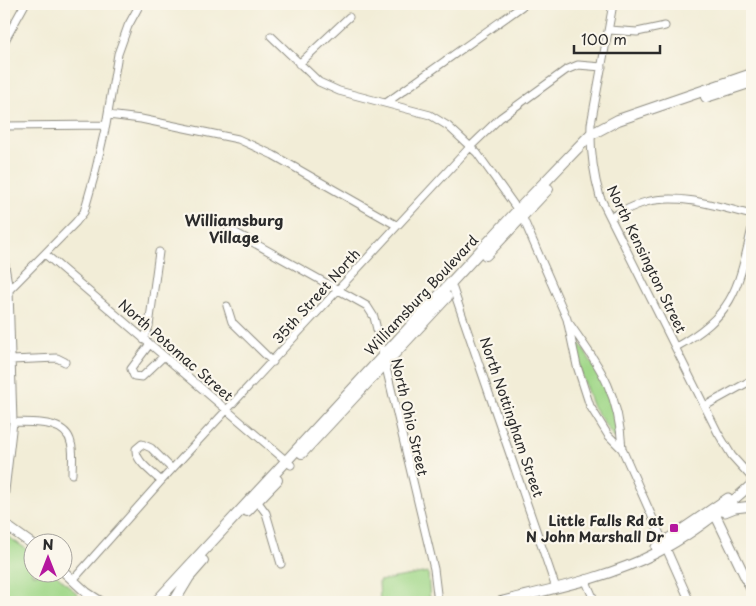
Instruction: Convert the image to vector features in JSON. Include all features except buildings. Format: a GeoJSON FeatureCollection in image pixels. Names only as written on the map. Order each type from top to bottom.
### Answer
{"type":"FeatureCollection","features":[{"type":"Feature","properties":{"kind":"main road","name":"Williamsburg Boulevard"},"geometry":{"type":"LineString","coordinates":[[156,602],[256,499],[520,213],[590,140],[618,120],[752,74]]}},
{"type":"Feature","properties":{"kind":"main road","name":"Williamsburg Boulevard"},"geometry":{"type":"LineString","coordinates":[[590,140],[622,125],[752,82]]}},
{"type":"Feature","properties":{"kind":"main road","name":"Williamsburg Boulevard"},"geometry":{"type":"LineString","coordinates":[[174,602],[188,577],[256,499]]}},
{"type":"Feature","properties":{"kind":"street"},"geometry":{"type":"LineString","coordinates":[[4,42],[24,4]]}},
{"type":"Feature","properties":{"kind":"street"},"geometry":{"type":"LineString","coordinates":[[8,290],[76,222],[88,200],[106,125],[122,40],[140,4]]}},
{"type":"Feature","properties":{"kind":"street"},"geometry":{"type":"LineString","coordinates":[[386,102],[525,4]]}},
{"type":"Feature","properties":{"kind":"street","name":"North Kensington Street"},"geometry":{"type":"LineString","coordinates":[[612,4],[590,140],[593,171],[600,197],[718,433],[732,456],[752,479]]}},
{"type":"Feature","properties":{"kind":"street"},"geometry":{"type":"LineString","coordinates":[[299,64],[349,17]]}},
{"type":"Feature","properties":{"kind":"street"},"geometry":{"type":"LineString","coordinates":[[609,30],[637,32],[665,26]]}},
{"type":"Feature","properties":{"kind":"street"},"geometry":{"type":"LineString","coordinates":[[271,36],[319,82],[339,91],[430,114],[448,126],[471,146],[520,213],[566,319],[604,376],[614,396],[621,420],[622,449]]}},
{"type":"Feature","properties":{"kind":"street","name":"35th Street North"},"geometry":{"type":"LineString","coordinates":[[73,580],[172,469],[228,411],[396,225],[471,146],[500,118],[566,70],[578,65],[602,68]]}},
{"type":"Feature","properties":{"kind":"street"},"geometry":{"type":"LineString","coordinates":[[108,115],[141,119],[238,139],[273,155],[396,225]]}},
{"type":"Feature","properties":{"kind":"street"},"geometry":{"type":"LineString","coordinates":[[4,126],[106,125]]}},
{"type":"Feature","properties":{"kind":"street"},"geometry":{"type":"LineString","coordinates":[[611,217],[647,202],[675,200],[700,202],[752,215]]}},
{"type":"Feature","properties":{"kind":"street"},"geometry":{"type":"LineString","coordinates":[[676,347],[705,330],[724,312],[734,294],[752,228]]}},
{"type":"Feature","properties":{"kind":"street","name":"North Ohio Street"},"geometry":{"type":"LineString","coordinates":[[228,229],[367,306],[374,317],[434,568],[438,602]]}},
{"type":"Feature","properties":{"kind":"street"},"geometry":{"type":"LineString","coordinates":[[159,252],[147,342],[131,370],[134,376],[142,377],[163,357]]}},
{"type":"Feature","properties":{"kind":"street","name":"North Potomac Street"},"geometry":{"type":"LineString","coordinates":[[45,254],[288,463]]}},
{"type":"Feature","properties":{"kind":"street"},"geometry":{"type":"LineString","coordinates":[[4,260],[8,290],[13,422],[4,498]]}},
{"type":"Feature","properties":{"kind":"street","name":"North Nottingham Street"},"geometry":{"type":"LineString","coordinates":[[453,286],[556,588]]}},
{"type":"Feature","properties":{"kind":"street"},"geometry":{"type":"LineString","coordinates":[[227,306],[232,322],[273,362]]}},
{"type":"Feature","properties":{"kind":"street"},"geometry":{"type":"LineString","coordinates":[[566,319],[577,366],[590,406],[608,435],[622,449],[690,602]]}},
{"type":"Feature","properties":{"kind":"street"},"geometry":{"type":"LineString","coordinates":[[11,360],[57,358],[65,362]]}},
{"type":"Feature","properties":{"kind":"street"},"geometry":{"type":"LineString","coordinates":[[705,406],[752,380]]}},
{"type":"Feature","properties":{"kind":"street"},"geometry":{"type":"LineString","coordinates":[[13,422],[58,427],[68,434],[72,444],[72,474]]}},
{"type":"Feature","properties":{"kind":"street"},"geometry":{"type":"LineString","coordinates":[[161,481],[135,455],[136,449],[142,444],[151,448],[172,469]]}},
{"type":"Feature","properties":{"kind":"street"},"geometry":{"type":"LineString","coordinates":[[714,513],[752,479]]}},
{"type":"Feature","properties":{"kind":"street"},"geometry":{"type":"LineString","coordinates":[[256,499],[266,513],[281,564]]}},
{"type":"Feature","properties":{"kind":"street"},"geometry":{"type":"LineString","coordinates":[[499,602],[585,579],[595,572],[664,544],[674,533],[714,513],[752,506]]}},
{"type":"Feature","properties":{"kind":"street"},"geometry":{"type":"LineString","coordinates":[[714,513],[752,591]]}},
{"type":"Feature","properties":{"kind":"street"},"geometry":{"type":"LineString","coordinates":[[4,524],[22,537]]}},
{"type":"Feature","properties":{"kind":"street"},"geometry":{"type":"LineString","coordinates":[[585,579],[595,602]]}},
{"type":"Feature","properties":{"kind":"street"},"geometry":{"type":"LineString","coordinates":[[73,580],[94,602]]}},
{"type":"Feature","properties":{"kind":"street"},"geometry":{"type":"LineString","coordinates":[[87,593],[101,602]]}},
{"type":"Feature","properties":{"kind":"green space"},"geometry":{"type":"Polygon","coordinates":[[[578,341],[604,386],[619,436],[614,438],[592,405],[581,373],[575,342],[578,341]]]}},
{"type":"Feature","properties":{"kind":"green space"},"geometry":{"type":"Polygon","coordinates":[[[4,534],[22,546],[22,584],[67,584],[86,602],[4,602],[4,534]]]}},
{"type":"Feature","properties":{"kind":"green space"},"geometry":{"type":"Polygon","coordinates":[[[428,572],[430,602],[380,602],[379,581],[428,572]]]}},
{"type":"Feature","properties":{"kind":"place","name":"Little Falls Rd at N John Marshall Dr"},"geometry":{"type":"Point","coordinates":[674,528]}},
{"type":"Feature","properties":{"kind":"district","name":"Williamsburg Village"},"geometry":{"type":"Point","coordinates":[234,228]}}]}
